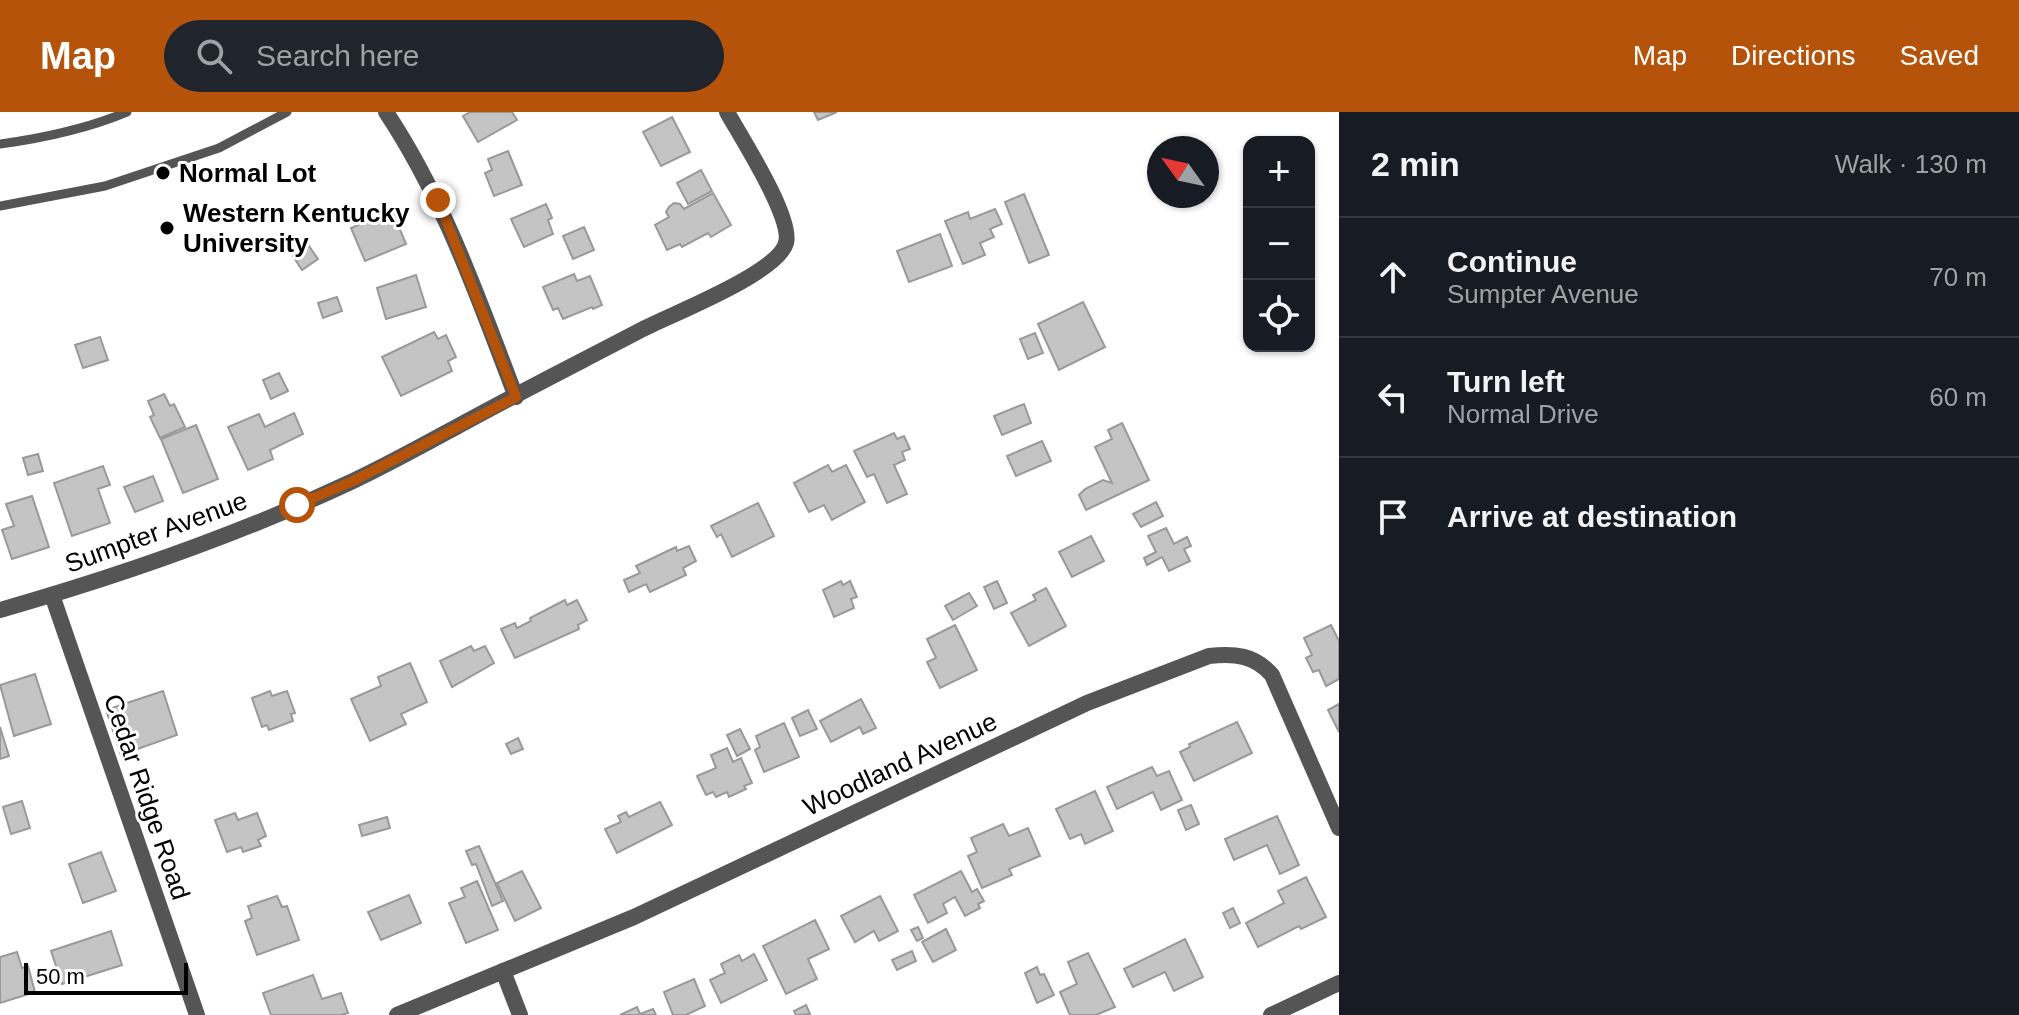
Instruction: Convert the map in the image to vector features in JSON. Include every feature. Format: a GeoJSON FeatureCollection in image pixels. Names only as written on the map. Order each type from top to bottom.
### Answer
{"type":"FeatureCollection","features":[{"type":"Feature","properties":{"kind":"street"},"geometry":{"type":"LineString","coordinates":[[386,112],[444,214],[516,397]]}},
{"type":"Feature","properties":{"kind":"street","name":"Sumpter Avenue"},"geometry":{"type":"LineString","coordinates":[[0,610],[143,566],[318,497],[769,265],[782,252],[786,242],[783,220],[774,197],[727,112]]}},
{"type":"Feature","properties":{"kind":"street","name":"Cedar Ridge Road"},"geometry":{"type":"LineString","coordinates":[[52,595],[197,1015]]}},
{"type":"Feature","properties":{"kind":"street","name":"Woodland Avenue"},"geometry":{"type":"LineString","coordinates":[[397,1015],[634,917],[1087,703],[1209,656],[1226,654],[1245,657],[1258,662],[1272,675],[1339,828]]}},
{"type":"Feature","properties":{"kind":"street"},"geometry":{"type":"LineString","coordinates":[[503,971],[520,1015]]}},
{"type":"Feature","properties":{"kind":"street"},"geometry":{"type":"LineString","coordinates":[[1271,1015],[1339,983]]}},
{"type":"Feature","properties":{"kind":"lane"},"geometry":{"type":"LineString","coordinates":[[0,144],[44,138],[127,112]]}},
{"type":"Feature","properties":{"kind":"lane"},"geometry":{"type":"LineString","coordinates":[[0,206],[105,186],[219,148],[287,112]]}},
{"type":"Feature","properties":{"kind":"building"},"geometry":{"type":"Polygon","coordinates":[[[470,112],[512,112],[517,120],[478,142],[463,116],[470,112]]]}},
{"type":"Feature","properties":{"kind":"building"},"geometry":{"type":"Polygon","coordinates":[[[814,112],[837,112],[818,120],[814,112]]]}},
{"type":"Feature","properties":{"kind":"building"},"geometry":{"type":"Polygon","coordinates":[[[672,117],[690,152],[661,166],[643,132],[672,117]]]}},
{"type":"Feature","properties":{"kind":"building"},"geometry":{"type":"Polygon","coordinates":[[[508,151],[522,185],[494,196],[485,173],[492,170],[488,159],[508,151]]]}},
{"type":"Feature","properties":{"kind":"building"},"geometry":{"type":"Polygon","coordinates":[[[701,170],[712,191],[688,204],[677,183],[701,170]]]}},
{"type":"Feature","properties":{"kind":"building"},"geometry":{"type":"Polygon","coordinates":[[[713,193],[731,225],[711,237],[708,233],[682,247],[680,244],[667,250],[655,225],[669,217],[666,212],[669,207],[674,203],[684,209],[713,193]]]}},
{"type":"Feature","properties":{"kind":"building"},"geometry":{"type":"Polygon","coordinates":[[[1024,194],[1049,255],[1029,263],[1005,202],[1024,194]]]}},
{"type":"Feature","properties":{"kind":"building"},"geometry":{"type":"Polygon","coordinates":[[[546,204],[552,218],[548,220],[553,234],[524,247],[511,219],[546,204]]]}},
{"type":"Feature","properties":{"kind":"building"},"geometry":{"type":"Polygon","coordinates":[[[995,209],[1002,224],[990,229],[994,237],[980,243],[985,255],[963,264],[945,221],[968,212],[970,219],[995,209]]]}},
{"type":"Feature","properties":{"kind":"building"},"geometry":{"type":"Polygon","coordinates":[[[392,210],[406,244],[365,261],[351,228],[392,210]]]}},
{"type":"Feature","properties":{"kind":"building"},"geometry":{"type":"Polygon","coordinates":[[[584,227],[594,250],[573,259],[563,236],[584,227]]]}},
{"type":"Feature","properties":{"kind":"building"},"geometry":{"type":"Polygon","coordinates":[[[940,234],[952,266],[909,282],[897,251],[940,234]]]}},
{"type":"Feature","properties":{"kind":"building"},"geometry":{"type":"Polygon","coordinates":[[[309,246],[318,259],[302,270],[293,256],[309,246]]]}},
{"type":"Feature","properties":{"kind":"building"},"geometry":{"type":"Polygon","coordinates":[[[574,274],[577,281],[590,276],[602,305],[563,319],[558,308],[553,310],[543,287],[574,274]]]}},
{"type":"Feature","properties":{"kind":"building"},"geometry":{"type":"Polygon","coordinates":[[[416,275],[426,307],[386,319],[377,288],[416,275]]]}},
{"type":"Feature","properties":{"kind":"building"},"geometry":{"type":"Polygon","coordinates":[[[337,297],[342,311],[323,318],[318,303],[337,297]]]}},
{"type":"Feature","properties":{"kind":"building"},"geometry":{"type":"Polygon","coordinates":[[[1083,302],[1105,347],[1059,370],[1038,324],[1083,302]]]}},
{"type":"Feature","properties":{"kind":"building"},"geometry":{"type":"Polygon","coordinates":[[[434,332],[438,339],[446,335],[456,357],[448,361],[452,371],[401,396],[382,357],[434,332]]]}},
{"type":"Feature","properties":{"kind":"building"},"geometry":{"type":"Polygon","coordinates":[[[1035,333],[1043,353],[1028,359],[1020,339],[1035,333]]]}},
{"type":"Feature","properties":{"kind":"building"},"geometry":{"type":"Polygon","coordinates":[[[100,337],[108,360],[83,368],[75,345],[100,337]]]}},
{"type":"Feature","properties":{"kind":"building"},"geometry":{"type":"Polygon","coordinates":[[[279,373],[288,391],[271,399],[263,380],[279,373]]]}},
{"type":"Feature","properties":{"kind":"building"},"geometry":{"type":"Polygon","coordinates":[[[164,394],[170,406],[174,404],[185,427],[160,438],[150,417],[154,415],[148,401],[164,394]]]}},
{"type":"Feature","properties":{"kind":"building"},"geometry":{"type":"Polygon","coordinates":[[[1024,404],[1031,423],[1002,435],[994,416],[1024,404]]]}},
{"type":"Feature","properties":{"kind":"building"},"geometry":{"type":"Polygon","coordinates":[[[294,413],[303,434],[270,450],[273,459],[248,470],[228,427],[259,414],[265,427],[294,413]]]}},
{"type":"Feature","properties":{"kind":"building"},"geometry":{"type":"Polygon","coordinates":[[[1122,423],[1149,480],[1086,510],[1079,495],[1103,480],[1112,483],[1095,447],[1112,439],[1108,430],[1122,423]]]}},
{"type":"Feature","properties":{"kind":"building"},"geometry":{"type":"Polygon","coordinates":[[[196,425],[218,479],[183,493],[161,439],[196,425]]]}},
{"type":"Feature","properties":{"kind":"building"},"geometry":{"type":"Polygon","coordinates":[[[894,433],[897,439],[904,436],[910,449],[902,452],[905,460],[894,465],[907,494],[887,503],[874,474],[867,477],[854,451],[894,433]]]}},
{"type":"Feature","properties":{"kind":"building"},"geometry":{"type":"Polygon","coordinates":[[[1042,441],[1051,461],[1016,476],[1007,456],[1042,441]]]}},
{"type":"Feature","properties":{"kind":"building"},"geometry":{"type":"Polygon","coordinates":[[[38,454],[43,471],[28,475],[23,458],[38,454]]]}},
{"type":"Feature","properties":{"kind":"building"},"geometry":{"type":"Polygon","coordinates":[[[828,465],[832,472],[846,465],[865,502],[832,520],[824,505],[809,512],[794,483],[828,465]]]}},
{"type":"Feature","properties":{"kind":"building"},"geometry":{"type":"Polygon","coordinates":[[[103,466],[110,485],[98,489],[110,523],[72,536],[54,483],[103,466]]]}},
{"type":"Feature","properties":{"kind":"building"},"geometry":{"type":"Polygon","coordinates":[[[153,476],[163,501],[135,512],[124,487],[153,476]]]}},
{"type":"Feature","properties":{"kind":"building"},"geometry":{"type":"Polygon","coordinates":[[[32,496],[49,547],[12,559],[2,530],[14,526],[6,504],[32,496]]]}},
{"type":"Feature","properties":{"kind":"building"},"geometry":{"type":"Polygon","coordinates":[[[1156,502],[1163,516],[1141,527],[1133,514],[1156,502]]]}},
{"type":"Feature","properties":{"kind":"building"},"geometry":{"type":"Polygon","coordinates":[[[758,503],[774,536],[732,557],[721,534],[717,537],[711,526],[758,503]]]}},
{"type":"Feature","properties":{"kind":"building"},"geometry":{"type":"Polygon","coordinates":[[[1166,528],[1174,544],[1187,537],[1191,546],[1184,549],[1190,561],[1169,571],[1162,557],[1147,565],[1144,558],[1156,552],[1148,536],[1166,528]]]}},
{"type":"Feature","properties":{"kind":"building"},"geometry":{"type":"Polygon","coordinates":[[[1091,536],[1104,561],[1072,577],[1059,552],[1091,536]]]}},
{"type":"Feature","properties":{"kind":"building"},"geometry":{"type":"Polygon","coordinates":[[[689,546],[696,561],[683,568],[686,575],[650,592],[646,584],[629,592],[624,580],[640,573],[636,566],[676,547],[677,551],[689,546]]]}},
{"type":"Feature","properties":{"kind":"building"},"geometry":{"type":"Polygon","coordinates":[[[841,581],[843,585],[850,581],[857,597],[851,599],[854,608],[834,617],[823,590],[841,581]]]}},
{"type":"Feature","properties":{"kind":"building"},"geometry":{"type":"Polygon","coordinates":[[[997,581],[1007,603],[994,609],[984,587],[997,581]]]}},
{"type":"Feature","properties":{"kind":"building"},"geometry":{"type":"Polygon","coordinates":[[[1046,588],[1066,626],[1029,646],[1011,613],[1036,600],[1033,595],[1046,588]]]}},
{"type":"Feature","properties":{"kind":"building"},"geometry":{"type":"Polygon","coordinates":[[[969,593],[977,606],[953,620],[945,606],[969,593]]]}},
{"type":"Feature","properties":{"kind":"building"},"geometry":{"type":"Polygon","coordinates":[[[565,600],[567,605],[577,600],[587,620],[578,625],[579,629],[515,658],[501,629],[515,623],[517,628],[565,600]]]}},
{"type":"Feature","properties":{"kind":"building"},"geometry":{"type":"Polygon","coordinates":[[[955,625],[977,670],[940,688],[927,662],[936,658],[927,639],[955,625]]]}},
{"type":"Feature","properties":{"kind":"building"},"geometry":{"type":"Polygon","coordinates":[[[1331,625],[1339,641],[1339,679],[1326,686],[1319,670],[1313,672],[1306,658],[1312,655],[1304,638],[1331,625]]]}},
{"type":"Feature","properties":{"kind":"building"},"geometry":{"type":"Polygon","coordinates":[[[471,646],[474,651],[485,646],[494,663],[452,687],[440,661],[471,646]]]}},
{"type":"Feature","properties":{"kind":"building"},"geometry":{"type":"Polygon","coordinates":[[[410,663],[427,702],[401,714],[406,724],[370,741],[351,699],[381,686],[378,677],[410,663]]]}},
{"type":"Feature","properties":{"kind":"building"},"geometry":{"type":"Polygon","coordinates":[[[35,674],[51,724],[14,736],[0,685],[35,674]]]}},
{"type":"Feature","properties":{"kind":"building"},"geometry":{"type":"Polygon","coordinates":[[[163,691],[177,735],[121,755],[106,710],[163,691]]]}},
{"type":"Feature","properties":{"kind":"building"},"geometry":{"type":"Polygon","coordinates":[[[270,691],[272,696],[287,691],[295,713],[291,714],[293,721],[269,730],[267,725],[262,727],[252,698],[270,691]]]}},
{"type":"Feature","properties":{"kind":"building"},"geometry":{"type":"Polygon","coordinates":[[[861,699],[876,728],[863,734],[860,727],[831,742],[820,721],[861,699]]]}},
{"type":"Feature","properties":{"kind":"building"},"geometry":{"type":"Polygon","coordinates":[[[1339,704],[1339,732],[1328,710],[1339,704]]]}},
{"type":"Feature","properties":{"kind":"building"},"geometry":{"type":"Polygon","coordinates":[[[808,710],[817,729],[800,736],[792,718],[808,710]]]}},
{"type":"Feature","properties":{"kind":"building"},"geometry":{"type":"Polygon","coordinates":[[[1237,722],[1252,753],[1194,781],[1180,752],[1190,747],[1189,744],[1237,722]]]}},
{"type":"Feature","properties":{"kind":"building"},"geometry":{"type":"Polygon","coordinates":[[[784,723],[799,757],[764,772],[755,750],[760,747],[756,736],[784,723]]]}},
{"type":"Feature","properties":{"kind":"building"},"geometry":{"type":"Polygon","coordinates":[[[0,727],[9,756],[0,759],[0,727]]]}},
{"type":"Feature","properties":{"kind":"building"},"geometry":{"type":"Polygon","coordinates":[[[740,729],[750,749],[737,756],[727,735],[740,729]]]}},
{"type":"Feature","properties":{"kind":"building"},"geometry":{"type":"Polygon","coordinates":[[[518,738],[523,749],[511,754],[506,744],[518,738]]]}},
{"type":"Feature","properties":{"kind":"building"},"geometry":{"type":"Polygon","coordinates":[[[727,748],[733,762],[741,758],[752,783],[729,797],[727,792],[716,797],[713,792],[706,795],[697,776],[716,768],[711,755],[727,748]]]}},
{"type":"Feature","properties":{"kind":"building"},"geometry":{"type":"Polygon","coordinates":[[[1152,767],[1157,776],[1169,771],[1182,800],[1161,810],[1153,792],[1117,809],[1107,787],[1152,767]]]}},
{"type":"Feature","properties":{"kind":"building"},"geometry":{"type":"Polygon","coordinates":[[[1095,791],[1113,831],[1085,844],[1081,834],[1070,839],[1056,809],[1095,791]]]}},
{"type":"Feature","properties":{"kind":"building"},"geometry":{"type":"Polygon","coordinates":[[[22,801],[30,828],[11,834],[3,807],[22,801]]]}},
{"type":"Feature","properties":{"kind":"building"},"geometry":{"type":"Polygon","coordinates":[[[660,802],[672,825],[617,853],[605,829],[621,822],[618,816],[626,812],[629,817],[660,802]]]}},
{"type":"Feature","properties":{"kind":"building"},"geometry":{"type":"Polygon","coordinates":[[[1191,805],[1199,824],[1186,830],[1178,810],[1191,805]]]}},
{"type":"Feature","properties":{"kind":"building"},"geometry":{"type":"Polygon","coordinates":[[[235,813],[238,820],[257,813],[266,836],[258,840],[261,846],[243,852],[241,847],[227,852],[215,820],[235,813]]]}},
{"type":"Feature","properties":{"kind":"building"},"geometry":{"type":"Polygon","coordinates":[[[1277,816],[1299,865],[1280,874],[1267,845],[1234,860],[1225,839],[1277,816]]]}},
{"type":"Feature","properties":{"kind":"building"},"geometry":{"type":"Polygon","coordinates":[[[387,817],[390,828],[362,836],[359,825],[387,817]]]}},
{"type":"Feature","properties":{"kind":"building"},"geometry":{"type":"Polygon","coordinates":[[[1003,824],[1009,836],[1028,828],[1040,856],[1009,869],[1012,875],[982,888],[968,856],[977,852],[971,838],[1003,824]]]}},
{"type":"Feature","properties":{"kind":"building"},"geometry":{"type":"Polygon","coordinates":[[[479,846],[503,901],[492,906],[476,864],[472,865],[466,851],[479,846]]]}},
{"type":"Feature","properties":{"kind":"building"},"geometry":{"type":"Polygon","coordinates":[[[101,852],[116,891],[83,903],[69,864],[101,852]]]}},
{"type":"Feature","properties":{"kind":"building"},"geometry":{"type":"Polygon","coordinates":[[[522,871],[541,908],[515,921],[497,883],[522,871]]]}},
{"type":"Feature","properties":{"kind":"building"},"geometry":{"type":"Polygon","coordinates":[[[961,871],[972,892],[977,889],[984,901],[978,904],[980,908],[965,916],[955,897],[943,904],[947,913],[928,923],[914,895],[961,871]]]}},
{"type":"Feature","properties":{"kind":"building"},"geometry":{"type":"Polygon","coordinates":[[[1306,877],[1326,917],[1301,929],[1299,926],[1258,947],[1246,923],[1284,903],[1278,891],[1306,877]]]}},
{"type":"Feature","properties":{"kind":"building"},"geometry":{"type":"Polygon","coordinates":[[[477,881],[498,930],[466,943],[449,903],[465,897],[461,888],[477,881]]]}},
{"type":"Feature","properties":{"kind":"building"},"geometry":{"type":"Polygon","coordinates":[[[409,895],[421,923],[381,940],[368,912],[409,895]]]}},
{"type":"Feature","properties":{"kind":"building"},"geometry":{"type":"Polygon","coordinates":[[[277,896],[282,907],[287,906],[299,940],[257,955],[245,921],[252,918],[248,906],[277,896]]]}},
{"type":"Feature","properties":{"kind":"building"},"geometry":{"type":"Polygon","coordinates":[[[880,896],[898,931],[879,941],[874,931],[855,942],[841,916],[880,896]]]}},
{"type":"Feature","properties":{"kind":"building"},"geometry":{"type":"Polygon","coordinates":[[[1233,908],[1240,923],[1230,928],[1223,913],[1233,908]]]}},
{"type":"Feature","properties":{"kind":"building"},"geometry":{"type":"Polygon","coordinates":[[[815,920],[829,949],[808,959],[817,979],[786,994],[763,946],[815,920]]]}},
{"type":"Feature","properties":{"kind":"building"},"geometry":{"type":"Polygon","coordinates":[[[918,927],[923,938],[917,941],[911,930],[918,927]]]}},
{"type":"Feature","properties":{"kind":"building"},"geometry":{"type":"Polygon","coordinates":[[[946,929],[956,950],[933,962],[922,942],[946,929]]]}},
{"type":"Feature","properties":{"kind":"building"},"geometry":{"type":"Polygon","coordinates":[[[111,931],[122,965],[62,984],[51,951],[111,931]]]}},
{"type":"Feature","properties":{"kind":"building"},"geometry":{"type":"Polygon","coordinates":[[[1185,939],[1203,977],[1174,991],[1165,972],[1133,987],[1124,969],[1185,939]]]}},
{"type":"Feature","properties":{"kind":"building"},"geometry":{"type":"Polygon","coordinates":[[[912,951],[916,961],[897,970],[892,960],[912,951]]]}},
{"type":"Feature","properties":{"kind":"building"},"geometry":{"type":"Polygon","coordinates":[[[17,952],[22,968],[28,966],[35,992],[0,1003],[0,957],[17,952]]]}},
{"type":"Feature","properties":{"kind":"building"},"geometry":{"type":"Polygon","coordinates":[[[1088,953],[1115,1007],[1096,1015],[1070,1015],[1060,992],[1077,984],[1068,962],[1088,953]]]}},
{"type":"Feature","properties":{"kind":"building"},"geometry":{"type":"Polygon","coordinates":[[[754,954],[767,980],[721,1003],[710,980],[725,973],[721,964],[739,955],[742,961],[754,954]]]}},
{"type":"Feature","properties":{"kind":"building"},"geometry":{"type":"Polygon","coordinates":[[[1037,967],[1054,995],[1037,1003],[1025,973],[1037,967]]]}},
{"type":"Feature","properties":{"kind":"building"},"geometry":{"type":"Polygon","coordinates":[[[313,975],[322,999],[341,993],[348,1013],[271,1015],[263,993],[313,975]]]}},
{"type":"Feature","properties":{"kind":"building"},"geometry":{"type":"Polygon","coordinates":[[[694,979],[705,1006],[686,1015],[673,1015],[664,992],[694,979]]]}},
{"type":"Feature","properties":{"kind":"building"},"geometry":{"type":"Polygon","coordinates":[[[806,1005],[810,1014],[796,1015],[794,1011],[806,1005]]]}},
{"type":"Feature","properties":{"kind":"building"},"geometry":{"type":"Polygon","coordinates":[[[637,1007],[640,1014],[653,1009],[656,1015],[620,1015],[637,1007]]]}},
{"type":"Feature","properties":{"kind":"place","name":"Normal Lot"},"geometry":{"type":"Point","coordinates":[163,173]}},
{"type":"Feature","properties":{"kind":"place","name":"Western Kentucky University"},"geometry":{"type":"Point","coordinates":[167,228]}},
{"type":"Feature","properties":{"kind":"route"},"geometry":{"type":"LineString","coordinates":[[297,505],[353,481],[516,397],[438,200]]}}]}
